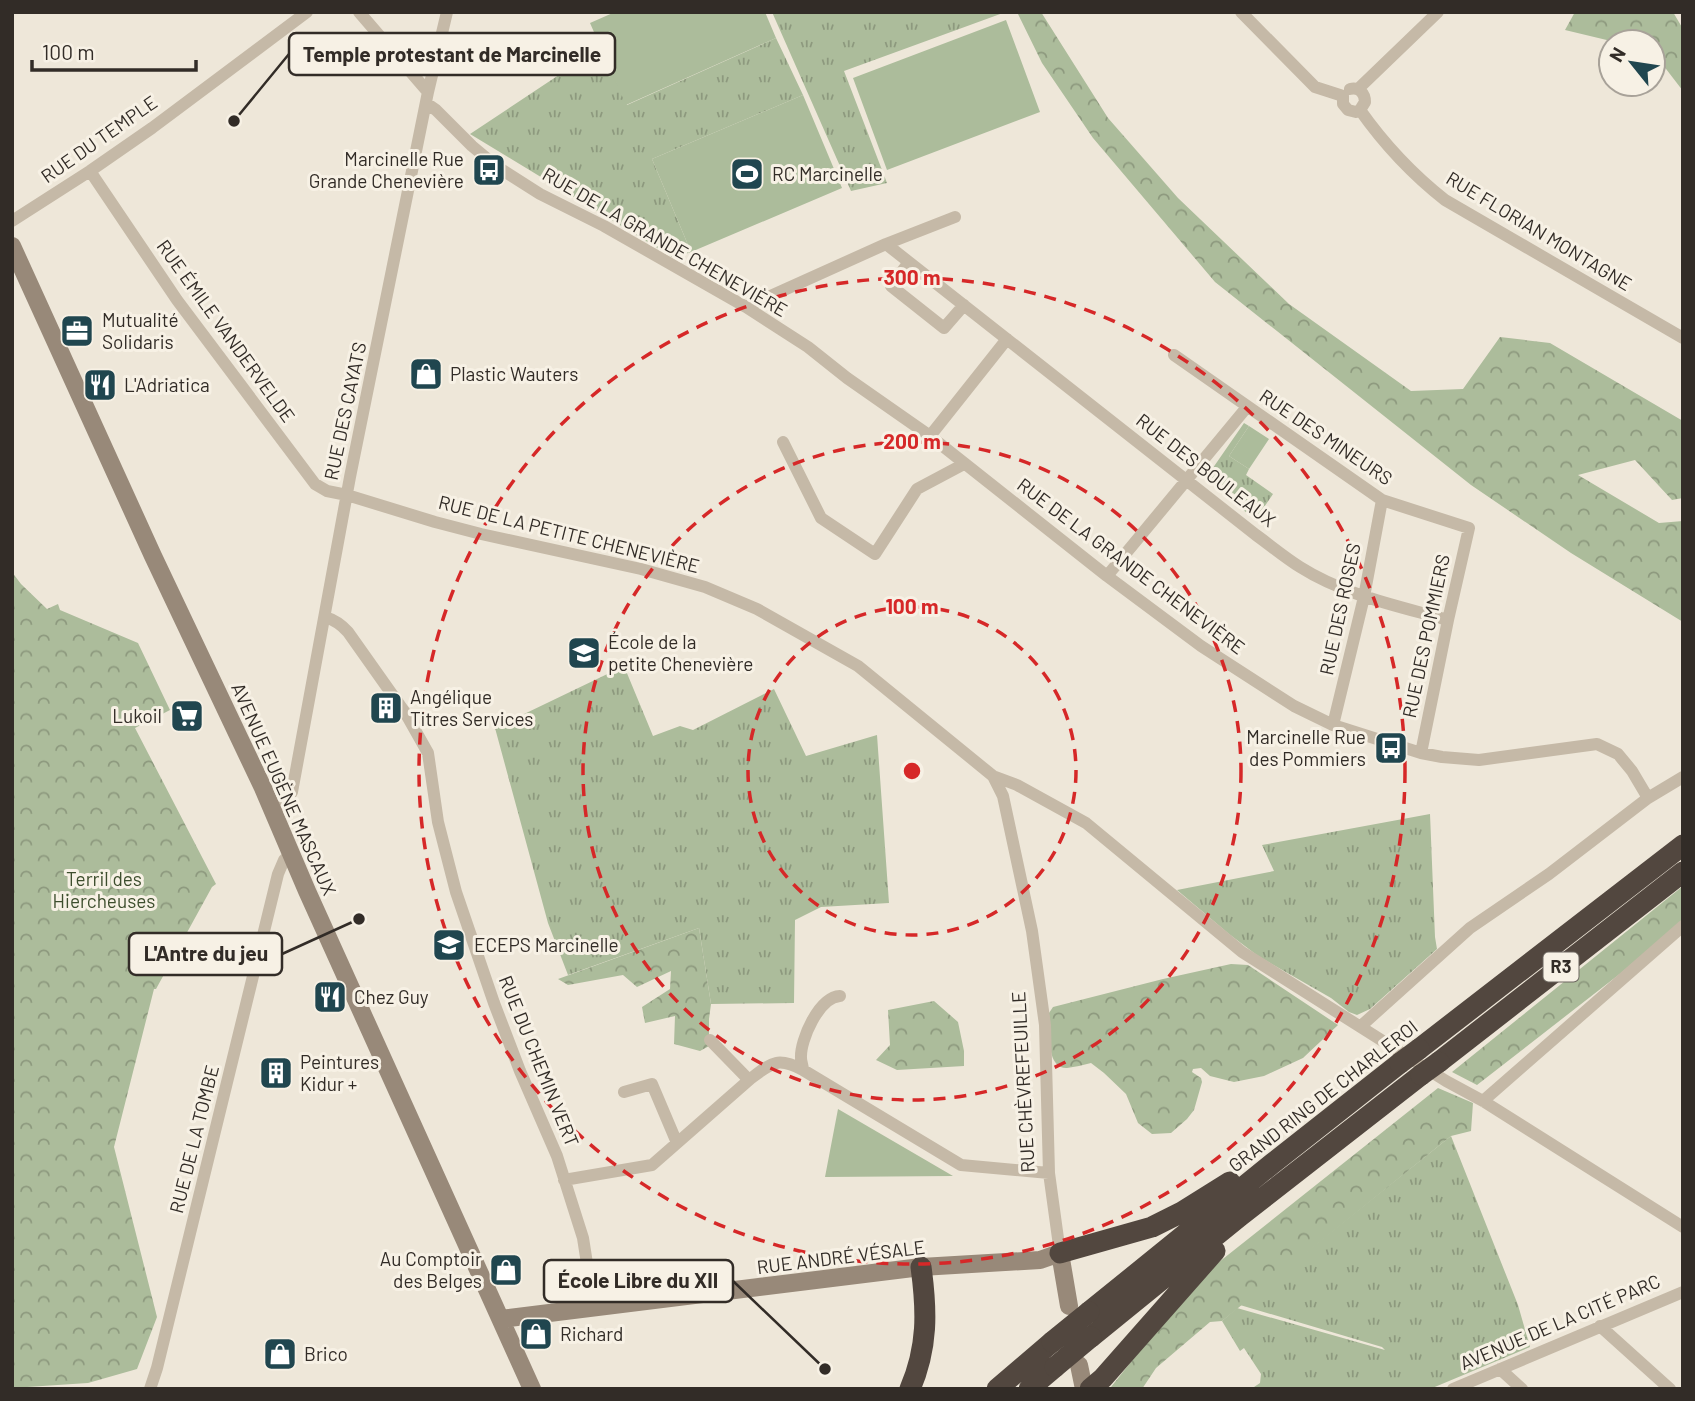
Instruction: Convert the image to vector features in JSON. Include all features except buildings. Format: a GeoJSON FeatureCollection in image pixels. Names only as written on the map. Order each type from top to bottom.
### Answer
{"type":"FeatureCollection","features":[{"type":"Feature","properties":{"kind":"highway","name":"GRAND RING DE CHARLEROI"},"geometry":{"type":"LineString","coordinates":[[997,1389],[1052,1342],[1079,1309],[1273,1163],[1683,845]]}},
{"type":"Feature","properties":{"kind":"highway","name":"R3"},"geometry":{"type":"LineString","coordinates":[[1029,1389],[1240,1216],[1683,872]]}},
{"type":"Feature","properties":{"kind":"highway"},"geometry":{"type":"LineString","coordinates":[[1060,1253],[1152,1227],[1211,1195],[1245,1172],[1273,1163]]}},
{"type":"Feature","properties":{"kind":"highway"},"geometry":{"type":"LineString","coordinates":[[1090,1389],[1221,1244],[1240,1216]]}},
{"type":"Feature","properties":{"kind":"highway"},"geometry":{"type":"LineString","coordinates":[[911,1389],[921,1360],[926,1331],[921,1267]]}},
{"type":"Feature","properties":{"kind":"main road","name":"AVENUE EUGÈNE MASCAUX"},"geometry":{"type":"LineString","coordinates":[[12,246],[273,812],[532,1389]]}},
{"type":"Feature","properties":{"kind":"main road","name":"RUE ANDRÉ VÉSALE"},"geometry":{"type":"LineString","coordinates":[[501,1319],[921,1267],[1040,1260],[1060,1253]]}},
{"type":"Feature","properties":{"kind":"main road","name":"RUE CHÈVREFEUILLE"},"geometry":{"type":"LineString","coordinates":[[1060,1253],[1079,1309]]}},
{"type":"Feature","properties":{"kind":"main road"},"geometry":{"type":"LineString","coordinates":[[1079,1365],[1084,1389]]}},
{"type":"Feature","properties":{"kind":"street","name":"RUE DU TEMPLE"},"geometry":{"type":"LineString","coordinates":[[12,221],[152,128],[307,12]]}},
{"type":"Feature","properties":{"kind":"street","name":"RUE DE LA GRANDE CHENEVIÈRE"},"geometry":{"type":"LineString","coordinates":[[359,12],[436,110],[496,166],[540,194],[604,226],[746,307],[808,347],[930,436],[1107,576],[1201,646],[1294,706],[1333,725],[1442,757],[1479,760],[1597,744],[1618,754],[1648,798]]}},
{"type":"Feature","properties":{"kind":"street","name":"RUE DES CAYATS"},"geometry":{"type":"LineString","coordinates":[[273,812],[286,802],[292,792],[347,495],[427,97],[447,12]]}},
{"type":"Feature","properties":{"kind":"street"},"geometry":{"type":"LineString","coordinates":[[1241,12],[1315,87],[1343,96]]}},
{"type":"Feature","properties":{"kind":"street"},"geometry":{"type":"LineString","coordinates":[[1358,89],[1438,12]]}},
{"type":"Feature","properties":{"kind":"street"},"geometry":{"type":"LineString","coordinates":[[1350,89],[1358,89],[1365,97],[1364,105],[1356,112],[1348,110],[1343,104],[1343,96],[1350,89]]}},
{"type":"Feature","properties":{"kind":"street","name":"RUE FLORIAN MONTAGNE"},"geometry":{"type":"LineString","coordinates":[[1360,110],[1411,170],[1445,200],[1683,338]]}},
{"type":"Feature","properties":{"kind":"street","name":"RUE ÉMILE VANDERVELDE"},"geometry":{"type":"LineString","coordinates":[[90,171],[177,300],[315,484],[327,491],[347,495]]}},
{"type":"Feature","properties":{"kind":"street"},"geometry":{"type":"LineString","coordinates":[[746,307],[886,244],[955,217]]}},
{"type":"Feature","properties":{"kind":"street","name":"RUE DES BOULEAUX"},"geometry":{"type":"LineString","coordinates":[[886,244],[1300,568],[1364,597],[1448,620]]}},
{"type":"Feature","properties":{"kind":"street"},"geometry":{"type":"LineString","coordinates":[[909,262],[891,286],[944,328],[964,305]]}},
{"type":"Feature","properties":{"kind":"street"},"geometry":{"type":"LineString","coordinates":[[930,436],[1007,339]]}},
{"type":"Feature","properties":{"kind":"street","name":"RUE DES MINEURS"},"geometry":{"type":"LineString","coordinates":[[1174,355],[1382,500],[1469,528]]}},
{"type":"Feature","properties":{"kind":"street"},"geometry":{"type":"LineString","coordinates":[[1107,576],[1247,407]]}},
{"type":"Feature","properties":{"kind":"street"},"geometry":{"type":"LineString","coordinates":[[783,442],[821,518],[875,555],[917,489],[964,464]]}},
{"type":"Feature","properties":{"kind":"street","name":"RUE DE LA PETITE CHENEVIÈRE"},"geometry":{"type":"LineString","coordinates":[[347,495],[481,534],[641,569],[705,587],[757,609],[858,666],[993,776],[1017,785],[1086,823],[1242,952],[1683,1227]]}},
{"type":"Feature","properties":{"kind":"street","name":"RUE DES ROSES"},"geometry":{"type":"LineString","coordinates":[[1333,725],[1364,597],[1382,500]]}},
{"type":"Feature","properties":{"kind":"street","name":"RUE DES POMMIERS"},"geometry":{"type":"LineString","coordinates":[[1421,753],[1469,528]]}},
{"type":"Feature","properties":{"kind":"street","name":"RUE DU CHEMIN VERT"},"geometry":{"type":"LineString","coordinates":[[325,617],[342,625],[348,632],[406,713],[428,753],[438,821],[456,892],[520,1071],[557,1156],[583,1238],[594,1308]]}},
{"type":"Feature","properties":{"kind":"street","name":"RUE CHÈVREFEUILLE"},"geometry":{"type":"LineString","coordinates":[[993,776],[1003,796],[1034,944],[1045,1025],[1049,1173],[1060,1253]]}},
{"type":"Feature","properties":{"kind":"street"},"geometry":{"type":"LineString","coordinates":[[1361,1026],[1470,928],[1549,874],[1648,798],[1683,776]]}},
{"type":"Feature","properties":{"kind":"street","name":"RUE DE LA TOMBE"},"geometry":{"type":"LineString","coordinates":[[150,1389],[278,874],[284,860],[291,854]]}},
{"type":"Feature","properties":{"kind":"street"},"geometry":{"type":"LineString","coordinates":[[273,897],[283,883],[299,872]]}},
{"type":"Feature","properties":{"kind":"street"},"geometry":{"type":"LineString","coordinates":[[1483,1101],[1683,926]]}},
{"type":"Feature","properties":{"kind":"street"},"geometry":{"type":"LineString","coordinates":[[803,1070],[801,1057],[804,1038],[813,1019],[833,996],[840,996]]}},
{"type":"Feature","properties":{"kind":"street"},"geometry":{"type":"LineString","coordinates":[[710,1040],[749,1080]]}},
{"type":"Feature","properties":{"kind":"street"},"geometry":{"type":"LineString","coordinates":[[564,1180],[652,1165],[765,1067],[781,1061],[803,1070],[961,1165],[1049,1173]]}},
{"type":"Feature","properties":{"kind":"street"},"geometry":{"type":"LineString","coordinates":[[624,1093],[652,1084],[677,1143]]}},
{"type":"Feature","properties":{"kind":"street","name":"AVENUE DE LA CITÉ PARC"},"geometry":{"type":"LineString","coordinates":[[1453,1389],[1683,1292]]}},
{"type":"Feature","properties":{"kind":"street"},"geometry":{"type":"LineString","coordinates":[[1600,1326],[1670,1389]]}},
{"type":"Feature","properties":{"kind":"street"},"geometry":{"type":"LineString","coordinates":[[1500,1369],[1522,1389]]}},
{"type":"Feature","properties":{"kind":"green space"},"geometry":{"type":"Polygon","coordinates":[[[615,12],[765,12],[776,38],[626,105],[590,23],[615,12]]]}},
{"type":"Feature","properties":{"kind":"green space"},"geometry":{"type":"Polygon","coordinates":[[[772,12],[1003,13],[844,71],[887,183],[851,191],[772,12]]]}},
{"type":"Feature","properties":{"kind":"green space"},"geometry":{"type":"Polygon","coordinates":[[[1017,12],[1041,12],[1108,118],[1178,198],[1289,304],[1411,391],[1463,389],[1500,337],[1550,343],[1683,421],[1683,498],[1672,500],[1635,460],[1578,475],[1659,523],[1683,521],[1683,622],[1571,553],[1471,485],[1215,282],[1093,138],[1042,63],[1017,12]]]}},
{"type":"Feature","properties":{"kind":"green space"},"geometry":{"type":"Polygon","coordinates":[[[1575,12],[1673,12],[1683,29],[1683,91],[1667,70],[1667,28],[1597,28],[1597,38],[1565,30],[1575,12]]]}},
{"type":"Feature","properties":{"kind":"green space","name":"RC Marcinelle"},"geometry":{"type":"Polygon","coordinates":[[[1006,20],[1040,112],[887,170],[853,78],[1006,20]]]}},
{"type":"Feature","properties":{"kind":"green space"},"geometry":{"type":"Polygon","coordinates":[[[776,38],[803,95],[652,159],[691,252],[674,258],[470,134],[601,47],[627,105],[776,38]]]}},
{"type":"Feature","properties":{"kind":"green space","name":"RC Marcinelle"},"geometry":{"type":"Polygon","coordinates":[[[803,95],[842,188],[691,252],[652,159],[803,95]]]}},
{"type":"Feature","properties":{"kind":"green space"},"geometry":{"type":"Polygon","coordinates":[[[1244,423],[1249,426],[1229,456],[1249,469],[1246,475],[1273,494],[1256,519],[1233,503],[1237,496],[1208,475],[1244,423]]]}},
{"type":"Feature","properties":{"kind":"green space"},"geometry":{"type":"Polygon","coordinates":[[[1249,426],[1269,439],[1249,469],[1229,456],[1249,426]]]}},
{"type":"Feature","properties":{"kind":"green space","name":"Terril des Hiercheuses"},"geometry":{"type":"Polygon","coordinates":[[[12,572],[47,609],[58,604],[60,610],[138,643],[170,710],[135,728],[216,884],[154,989],[114,1147],[157,1317],[137,1369],[88,1383],[12,1388],[12,572]]]}},
{"type":"Feature","properties":{"kind":"green space"},"geometry":{"type":"Polygon","coordinates":[[[624,666],[653,736],[680,726],[693,730],[774,689],[806,756],[877,735],[889,903],[821,907],[795,920],[794,1003],[711,1004],[699,928],[568,975],[548,923],[495,728],[624,666]]]}},
{"type":"Feature","properties":{"kind":"green space"},"geometry":{"type":"Polygon","coordinates":[[[1430,814],[1437,949],[1370,1009],[1357,1015],[1258,956],[1177,890],[1274,871],[1262,845],[1430,814]]]}},
{"type":"Feature","properties":{"kind":"green space"},"geometry":{"type":"Polygon","coordinates":[[[1683,886],[1683,920],[1621,973],[1477,1085],[1452,1072],[1683,886]]]}},
{"type":"Feature","properties":{"kind":"green space"},"geometry":{"type":"Polygon","coordinates":[[[699,928],[711,1004],[709,1046],[700,1051],[674,1044],[675,1016],[645,1023],[642,1007],[670,989],[671,971],[637,987],[623,975],[568,985],[558,979],[699,928]]]}},
{"type":"Feature","properties":{"kind":"green space"},"geometry":{"type":"Polygon","coordinates":[[[1231,964],[1248,965],[1338,1025],[1303,1058],[1264,1076],[1234,1082],[1210,1076],[1201,1068],[1193,1069],[1192,1072],[1201,1078],[1202,1082],[1194,1110],[1171,1133],[1152,1134],[1138,1123],[1126,1094],[1091,1063],[1067,1068],[1060,1067],[1055,1062],[1049,1038],[1049,1013],[1053,1007],[1231,964]]]}},
{"type":"Feature","properties":{"kind":"green space"},"geometry":{"type":"Polygon","coordinates":[[[934,1001],[958,1022],[964,1066],[897,1070],[876,1060],[890,1045],[888,1010],[934,1001]]]}},
{"type":"Feature","properties":{"kind":"green space"},"geometry":{"type":"Polygon","coordinates":[[[1438,1088],[1473,1103],[1471,1131],[1451,1136],[1222,1321],[1210,1322],[1156,1368],[1142,1389],[1111,1387],[1214,1266],[1438,1088]]]}},
{"type":"Feature","properties":{"kind":"green space"},"geometry":{"type":"Polygon","coordinates":[[[838,1109],[953,1176],[825,1177],[838,1109]]]}},
{"type":"Feature","properties":{"kind":"green space"},"geometry":{"type":"Polygon","coordinates":[[[1451,1136],[1518,1305],[1530,1347],[1430,1389],[1251,1389],[1260,1383],[1261,1374],[1244,1348],[1240,1351],[1222,1321],[1237,1308],[1385,1350],[1240,1305],[1451,1136]]]}},
{"type":"Feature","properties":{"kind":"place","name":"Temple protestant de Marcinelle"},"geometry":{"type":"Point","coordinates":[234,121]}},
{"type":"Feature","properties":{"kind":"place","name":"Marcinelle Rue Grande Chenevière"},"geometry":{"type":"Point","coordinates":[489,170]}},
{"type":"Feature","properties":{"kind":"place","name":"RC Marcinelle"},"geometry":{"type":"Point","coordinates":[747,174]}},
{"type":"Feature","properties":{"kind":"place","name":"Mutualité Solidaris"},"geometry":{"type":"Point","coordinates":[77,331]}},
{"type":"Feature","properties":{"kind":"place","name":"Plastic Wauters"},"geometry":{"type":"Point","coordinates":[426,374]}},
{"type":"Feature","properties":{"kind":"place","name":"L'Adriatica"},"geometry":{"type":"Point","coordinates":[100,385]}},
{"type":"Feature","properties":{"kind":"place","name":"École de la petite Chenevière"},"geometry":{"type":"Point","coordinates":[584,653]}},
{"type":"Feature","properties":{"kind":"place","name":"Angélique Titres Services"},"geometry":{"type":"Point","coordinates":[386,708]}},
{"type":"Feature","properties":{"kind":"place","name":"Lukoil"},"geometry":{"type":"Point","coordinates":[187,716]}},
{"type":"Feature","properties":{"kind":"place","name":"Marcinelle Rue des Pommiers"},"geometry":{"type":"Point","coordinates":[1391,748]}},
{"type":"Feature","properties":{"kind":"place","name":"L'Antre du jeu"},"geometry":{"type":"Point","coordinates":[359,919]}},
{"type":"Feature","properties":{"kind":"place","name":"ECEPS Marcinelle"},"geometry":{"type":"Point","coordinates":[449,945]}},
{"type":"Feature","properties":{"kind":"place","name":"Chez Guy"},"geometry":{"type":"Point","coordinates":[330,997]}},
{"type":"Feature","properties":{"kind":"place","name":"Peintures Kidur +"},"geometry":{"type":"Point","coordinates":[276,1073]}},
{"type":"Feature","properties":{"kind":"place","name":"Au Comptoir des Belges"},"geometry":{"type":"Point","coordinates":[506,1270]}},
{"type":"Feature","properties":{"kind":"place","name":"Richard"},"geometry":{"type":"Point","coordinates":[536,1334]}},
{"type":"Feature","properties":{"kind":"place","name":"Brico"},"geometry":{"type":"Point","coordinates":[280,1354]}},
{"type":"Feature","properties":{"kind":"place","name":"École Libre du XII"},"geometry":{"type":"Point","coordinates":[825,1369]}}]}
